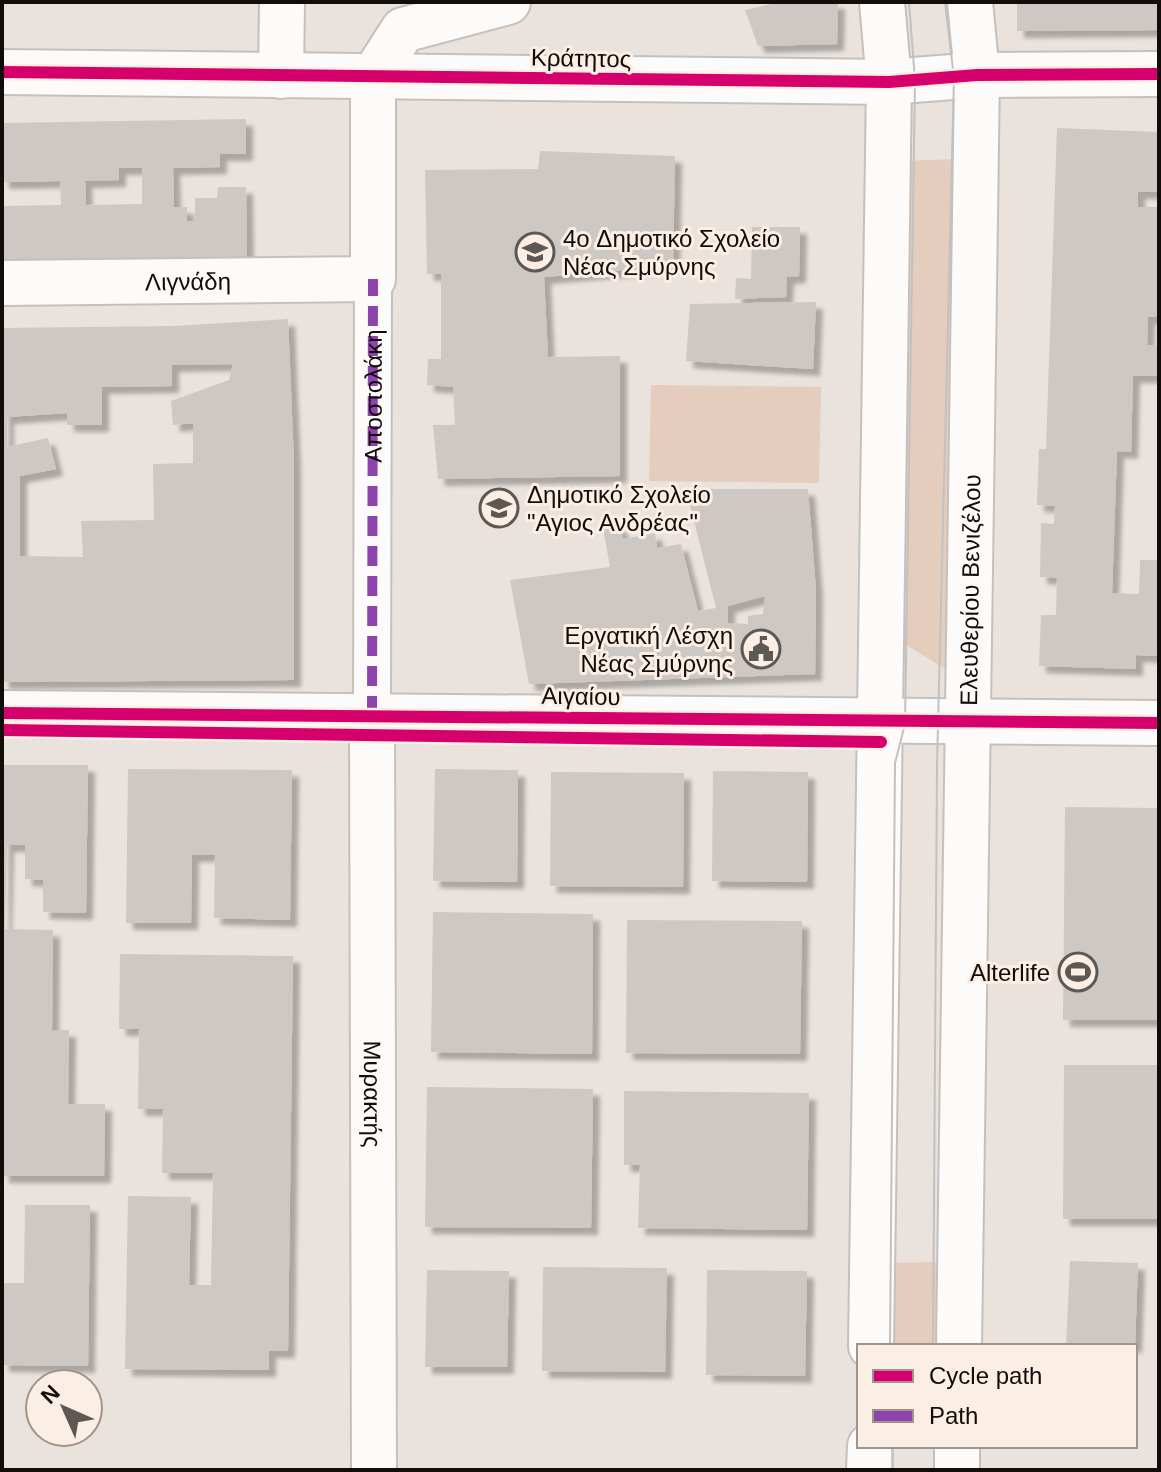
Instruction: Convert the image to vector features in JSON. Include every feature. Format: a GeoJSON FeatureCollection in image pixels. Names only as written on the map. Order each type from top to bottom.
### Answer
{"type":"FeatureCollection","features":[{"type":"Feature","properties":{"kind":"street"},"geometry":{"type":"LineString","coordinates":[[281,76],[282,2]]}},
{"type":"Feature","properties":{"kind":"street"},"geometry":{"type":"LineString","coordinates":[[373,77],[403,30],[508,2]]}},
{"type":"Feature","properties":{"kind":"street"},"geometry":{"type":"LineString","coordinates":[[871,1344],[889,82],[882,2]]}},
{"type":"Feature","properties":{"kind":"street","name":"Ελευθερίου Βενιζέλου"},"geometry":{"type":"LineString","coordinates":[[959,1344],[977,75],[970,2]]}},
{"type":"Feature","properties":{"kind":"street","name":"Κράτητος"},"geometry":{"type":"LineString","coordinates":[[2,72],[889,82],[977,75],[1159,74]]}},
{"type":"Feature","properties":{"kind":"street","name":"Αποστολάκη"},"geometry":{"type":"LineString","coordinates":[[372,716],[373,77]]}},
{"type":"Feature","properties":{"kind":"street","name":"Λιγνάδη"},"geometry":{"type":"LineString","coordinates":[[2,283],[373,279]]}},
{"type":"Feature","properties":{"kind":"street","name":"Αιγαίου"},"geometry":{"type":"LineString","coordinates":[[2,713],[1159,723]]}},
{"type":"Feature","properties":{"kind":"street","name":"Μυρακτής"},"geometry":{"type":"LineString","coordinates":[[372,716],[374,1470]]}},
{"type":"Feature","properties":{"kind":"street"},"geometry":{"type":"LineString","coordinates":[[869,1470],[870,1448]]}},
{"type":"Feature","properties":{"kind":"street"},"geometry":{"type":"LineString","coordinates":[[957,1448],[957,1470]]}},
{"type":"Feature","properties":{"kind":"shaded area"},"geometry":{"type":"Polygon","coordinates":[[[959,159],[952,673],[895,638],[902,161],[959,159]]]}},
{"type":"Feature","properties":{"kind":"shaded area"},"geometry":{"type":"Polygon","coordinates":[[[651,385],[821,387],[819,483],[649,481],[651,385]]]}},
{"type":"Feature","properties":{"kind":"shaded area"},"geometry":{"type":"Polygon","coordinates":[[[947,1262],[945,1344],[880,1344],[880,1263],[947,1262]]]}},
{"type":"Feature","properties":{"kind":"building"},"geometry":{"type":"Polygon","coordinates":[[[780,2],[838,2],[837,44],[758,46],[745,10],[780,2]]]}},
{"type":"Feature","properties":{"kind":"building"},"geometry":{"type":"Polygon","coordinates":[[[1017,2],[1159,2],[1159,30],[1017,31],[1017,2]]]}},
{"type":"Feature","properties":{"kind":"building"},"geometry":{"type":"Polygon","coordinates":[[[246,119],[246,154],[220,154],[220,167],[173,168],[174,207],[187,207],[187,221],[195,221],[195,198],[217,198],[218,187],[246,187],[247,264],[2,267],[2,206],[61,205],[60,181],[2,182],[2,123],[246,119]],[[119,168],[119,180],[85,181],[86,205],[142,204],[142,168],[119,168]]]}},
{"type":"Feature","properties":{"kind":"building"},"geometry":{"type":"Polygon","coordinates":[[[1057,128],[1159,132],[1159,192],[1138,192],[1138,207],[1159,207],[1159,317],[1148,317],[1147,345],[1159,345],[1159,376],[1133,376],[1131,452],[1117,451],[1112,593],[1139,594],[1140,560],[1159,560],[1159,656],[1136,655],[1136,669],[1039,666],[1041,615],[1056,615],[1057,578],[1040,577],[1041,523],[1054,524],[1055,506],[1037,505],[1039,449],[1046,449],[1057,128]]]}},
{"type":"Feature","properties":{"kind":"building"},"geometry":{"type":"Polygon","coordinates":[[[540,151],[675,156],[673,266],[544,277],[548,357],[620,356],[620,476],[438,479],[433,425],[455,425],[453,387],[427,385],[428,359],[441,359],[441,274],[427,274],[425,170],[538,169],[540,151]]]}},
{"type":"Feature","properties":{"kind":"building"},"geometry":{"type":"Polygon","coordinates":[[[752,227],[800,227],[799,276],[787,277],[786,297],[735,299],[736,278],[751,279],[752,227]]]}},
{"type":"Feature","properties":{"kind":"building"},"geometry":{"type":"Polygon","coordinates":[[[816,302],[813,369],[686,361],[690,304],[816,302]]]}},
{"type":"Feature","properties":{"kind":"building"},"geometry":{"type":"Polygon","coordinates":[[[288,319],[294,462],[294,680],[2,682],[2,328],[174,326],[288,319]],[[233,364],[172,365],[172,386],[102,387],[102,425],[67,425],[67,413],[7,417],[7,447],[48,438],[56,469],[20,476],[20,556],[83,557],[81,521],[154,520],[153,464],[193,463],[193,423],[173,425],[171,401],[229,380],[233,364]]]}},
{"type":"Feature","properties":{"kind":"building"},"geometry":{"type":"Polygon","coordinates":[[[686,489],[808,489],[816,590],[815,674],[529,684],[510,580],[610,567],[603,528],[620,525],[623,539],[655,533],[657,548],[681,544],[698,611],[716,608],[686,489]],[[765,596],[728,606],[728,623],[748,624],[748,616],[763,614],[765,596]]]}},
{"type":"Feature","properties":{"kind":"building"},"geometry":{"type":"Polygon","coordinates":[[[2,765],[88,765],[86,913],[43,912],[43,880],[25,879],[25,845],[7,845],[5,929],[53,930],[52,1030],[69,1030],[68,1104],[105,1104],[104,1176],[2,1176],[2,765]]]}},
{"type":"Feature","properties":{"kind":"building"},"geometry":{"type":"Polygon","coordinates":[[[128,769],[292,770],[290,920],[214,918],[215,855],[192,855],[191,923],[126,923],[128,769]]]}},
{"type":"Feature","properties":{"kind":"building"},"geometry":{"type":"Polygon","coordinates":[[[435,769],[518,770],[517,882],[433,881],[435,769]]]}},
{"type":"Feature","properties":{"kind":"building"},"geometry":{"type":"Polygon","coordinates":[[[713,771],[808,772],[807,882],[712,881],[713,771]]]}},
{"type":"Feature","properties":{"kind":"building"},"geometry":{"type":"Polygon","coordinates":[[[551,772],[684,773],[683,887],[550,886],[551,772]]]}},
{"type":"Feature","properties":{"kind":"building"},"geometry":{"type":"Polygon","coordinates":[[[1065,807],[1159,808],[1159,1020],[1063,1020],[1065,807]]]}},
{"type":"Feature","properties":{"kind":"building"},"geometry":{"type":"Polygon","coordinates":[[[433,912],[593,914],[592,1054],[431,1052],[433,912]]]}},
{"type":"Feature","properties":{"kind":"building"},"geometry":{"type":"Polygon","coordinates":[[[627,920],[802,921],[800,1054],[626,1053],[627,920]]]}},
{"type":"Feature","properties":{"kind":"building"},"geometry":{"type":"Polygon","coordinates":[[[120,954],[293,956],[288,1351],[269,1351],[269,1370],[125,1369],[128,1196],[191,1197],[189,1285],[211,1285],[213,1173],[162,1173],[163,1109],[138,1109],[139,1029],[119,1029],[120,954]]]}},
{"type":"Feature","properties":{"kind":"building"},"geometry":{"type":"Polygon","coordinates":[[[1064,1065],[1159,1065],[1159,1219],[1063,1219],[1064,1065]]]}},
{"type":"Feature","properties":{"kind":"building"},"geometry":{"type":"Polygon","coordinates":[[[427,1087],[593,1089],[591,1228],[425,1227],[427,1087]]]}},
{"type":"Feature","properties":{"kind":"building"},"geometry":{"type":"Polygon","coordinates":[[[624,1091],[809,1093],[807,1230],[638,1228],[640,1165],[624,1165],[624,1091]]]}},
{"type":"Feature","properties":{"kind":"building"},"geometry":{"type":"Polygon","coordinates":[[[25,1205],[90,1205],[88,1366],[2,1365],[2,1283],[24,1283],[25,1205]]]}},
{"type":"Feature","properties":{"kind":"building"},"geometry":{"type":"Polygon","coordinates":[[[1070,1261],[1138,1263],[1135,1344],[1066,1344],[1070,1261]]]}},
{"type":"Feature","properties":{"kind":"building"},"geometry":{"type":"Polygon","coordinates":[[[543,1267],[667,1268],[665,1372],[542,1371],[543,1267]]]}},
{"type":"Feature","properties":{"kind":"building"},"geometry":{"type":"Polygon","coordinates":[[[427,1270],[509,1271],[507,1367],[425,1367],[427,1270]]]}},
{"type":"Feature","properties":{"kind":"building"},"geometry":{"type":"Polygon","coordinates":[[[707,1270],[807,1271],[805,1376],[706,1375],[707,1270]]]}},
{"type":"Feature","properties":{"kind":"tram line"},"geometry":{"type":"LineString","coordinates":[[890,1344],[895,763],[905,724],[915,81],[909,2]]}},
{"type":"Feature","properties":{"kind":"tram line"},"geometry":{"type":"LineString","coordinates":[[933,1344],[937,766],[954,78],[945,2]]}},
{"type":"Feature","properties":{"kind":"tram line"},"geometry":{"type":"LineString","coordinates":[[892,1448],[893,1470]]}},
{"type":"Feature","properties":{"kind":"tram line"},"geometry":{"type":"LineString","coordinates":[[934,1448],[934,1470]]}},
{"type":"Feature","properties":{"kind":"marked path"},"geometry":{"type":"LineString","coordinates":[[372,716],[373,279]]}},
{"type":"Feature","properties":{"kind":"cycle path"},"geometry":{"type":"LineString","coordinates":[[2,72],[889,82],[977,75],[1159,74]]}},
{"type":"Feature","properties":{"kind":"cycle path"},"geometry":{"type":"LineString","coordinates":[[2,713],[1159,723]]}},
{"type":"Feature","properties":{"kind":"cycle path"},"geometry":{"type":"LineString","coordinates":[[2,730],[881,742]]}},
{"type":"Feature","properties":{"kind":"place","name":"4o Δημοτικό Σχολείο Νέας Σμύρνης"},"geometry":{"type":"Point","coordinates":[535,252]}},
{"type":"Feature","properties":{"kind":"place","name":"Δημοτικό Σχολείο \"Αγιος Ανδρέας\""},"geometry":{"type":"Point","coordinates":[499,508]}},
{"type":"Feature","properties":{"kind":"place","name":"Εργατική Λέσχη Νέας Σμύρνης"},"geometry":{"type":"Point","coordinates":[761,649]}},
{"type":"Feature","properties":{"kind":"place","name":"Alterlife"},"geometry":{"type":"Point","coordinates":[1078,972]}}]}
